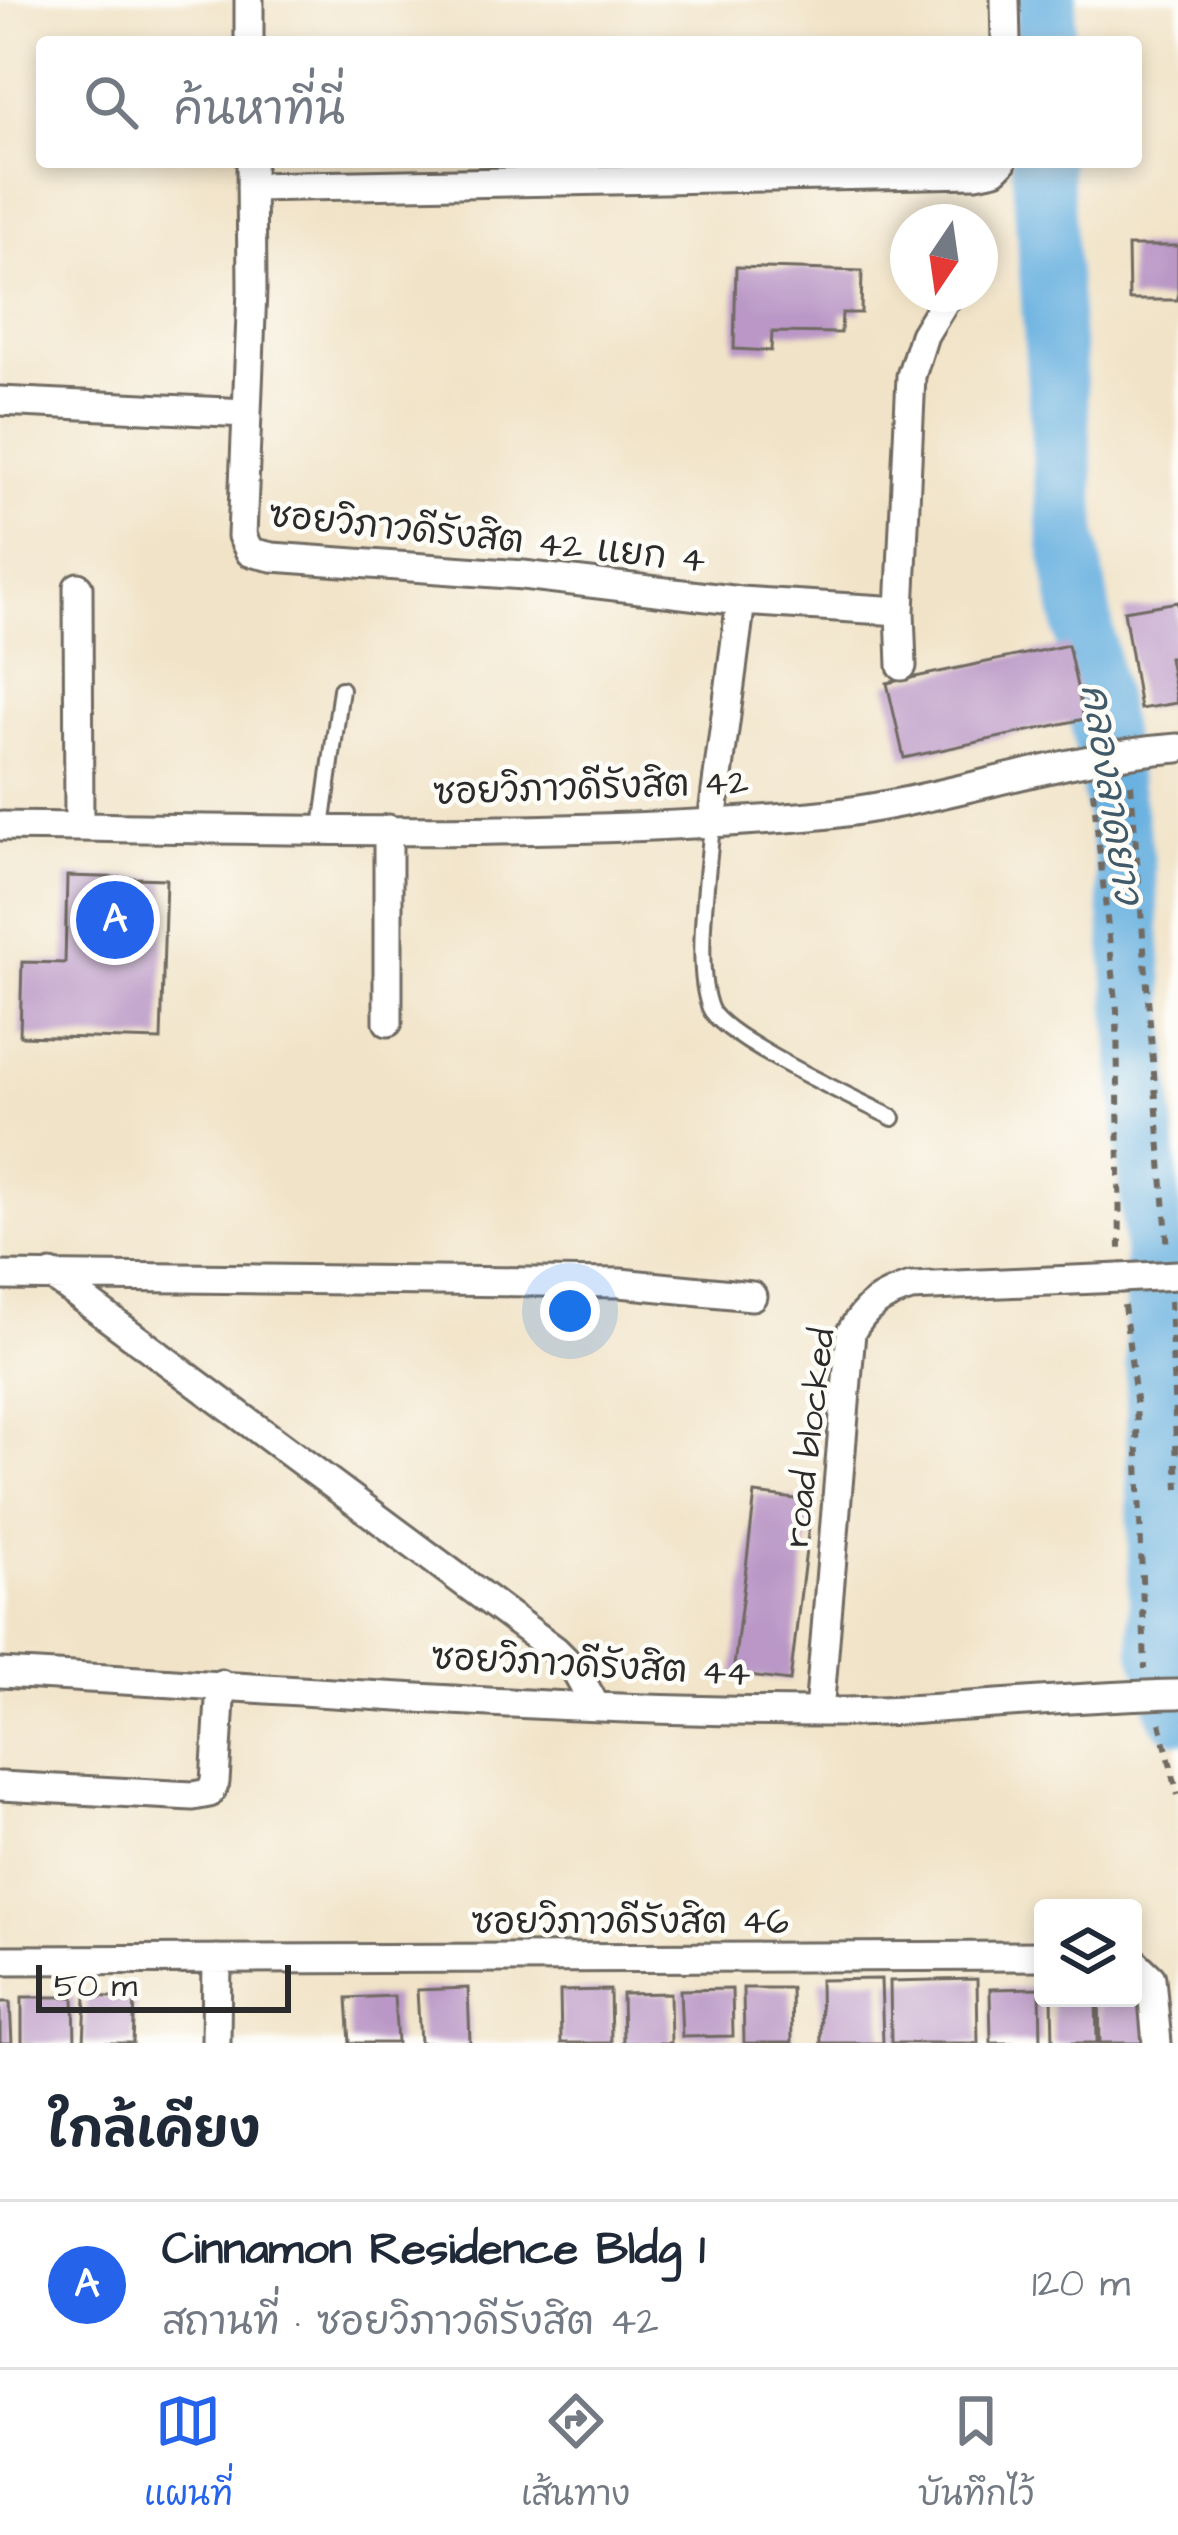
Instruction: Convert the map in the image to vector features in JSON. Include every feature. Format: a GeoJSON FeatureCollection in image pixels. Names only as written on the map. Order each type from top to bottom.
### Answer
{"type":"FeatureCollection","features":[{"type":"Feature","properties":{"kind":"street"},"geometry":{"type":"LineString","coordinates":[[249,0],[249,36]]}},
{"type":"Feature","properties":{"kind":"street"},"geometry":{"type":"LineString","coordinates":[[1005,0],[1006,36]]}},
{"type":"Feature","properties":{"kind":"street"},"geometry":{"type":"LineString","coordinates":[[251,175],[976,173],[996,168]]}},
{"type":"Feature","properties":{"kind":"street","name":"ซอยวิภาวดีรังสิต 42 แยก 4"},"geometry":{"type":"LineString","coordinates":[[251,175],[242,536],[250,552],[523,575],[741,602],[712,822]]}},
{"type":"Feature","properties":{"kind":"street"},"geometry":{"type":"LineString","coordinates":[[902,666],[910,376],[924,335],[938,312]]}},
{"type":"Feature","properties":{"kind":"street"},"geometry":{"type":"LineString","coordinates":[[0,401],[247,412]]}},
{"type":"Feature","properties":{"kind":"street"},"geometry":{"type":"LineString","coordinates":[[78,587],[79,827]]}},
{"type":"Feature","properties":{"kind":"street"},"geometry":{"type":"LineString","coordinates":[[741,602],[900,611]]}},
{"type":"Feature","properties":{"kind":"street","name":"ซอยวิภาวดีรังสิต 42"},"geometry":{"type":"LineString","coordinates":[[0,826],[548,830],[712,822],[883,808],[1089,758],[1178,748]]}},
{"type":"Feature","properties":{"kind":"street"},"geometry":{"type":"LineString","coordinates":[[388,829],[388,1022]]}},
{"type":"Feature","properties":{"kind":"street"},"geometry":{"type":"LineString","coordinates":[[51,1275],[555,1650],[576,1671],[595,1705]]}},
{"type":"Feature","properties":{"kind":"street"},"geometry":{"type":"LineString","coordinates":[[0,1276],[620,1283],[752,1296]]}},
{"type":"Feature","properties":{"kind":"street","name":"road blocked"},"geometry":{"type":"LineString","coordinates":[[819,1712],[851,1332],[864,1310],[886,1294],[910,1287],[1172,1280]]}},
{"type":"Feature","properties":{"kind":"street","name":"ซอยวิภาวดีรังสิต 44"},"geometry":{"type":"LineString","coordinates":[[0,1672],[595,1705],[819,1712],[931,1711],[1178,1694]]}},
{"type":"Feature","properties":{"kind":"street"},"geometry":{"type":"LineString","coordinates":[[0,1786],[209,1793],[215,1782],[221,1684]]}},
{"type":"Feature","properties":{"kind":"street","name":"ซอยวิภาวดีรังสิต 46"},"geometry":{"type":"LineString","coordinates":[[0,1960],[1034,1957]]}},
{"type":"Feature","properties":{"kind":"street"},"geometry":{"type":"LineString","coordinates":[[216,2043],[217,1959]]}},
{"type":"Feature","properties":{"kind":"street"},"geometry":{"type":"LineString","coordinates":[[1142,1970],[1151,1978],[1157,2043]]}},
{"type":"Feature","properties":{"kind":"lane"},"geometry":{"type":"LineString","coordinates":[[322,828],[341,689]]}},
{"type":"Feature","properties":{"kind":"lane"},"geometry":{"type":"LineString","coordinates":[[712,822],[704,986],[712,1013],[758,1048],[893,1118]]}},
{"type":"Feature","properties":{"kind":"path"},"geometry":{"type":"LineString","coordinates":[[1129,752],[1172,1280],[1178,1489]]}},
{"type":"Feature","properties":{"kind":"path"},"geometry":{"type":"LineString","coordinates":[[1089,758],[1118,1010],[1120,1278],[1136,1399],[1145,1695]]}},
{"type":"Feature","properties":{"kind":"path"},"geometry":{"type":"LineString","coordinates":[[1163,1728],[1178,1795]]}},
{"type":"Feature","properties":{"kind":"building"},"geometry":{"type":"Polygon","coordinates":[[[1128,246],[1178,246],[1178,300],[1129,300],[1128,246]]]}},
{"type":"Feature","properties":{"kind":"building"},"geometry":{"type":"Polygon","coordinates":[[[736,267],[862,271],[861,313],[842,313],[841,333],[772,332],[771,351],[734,349],[736,267]]]}},
{"type":"Feature","properties":{"kind":"building"},"geometry":{"type":"Polygon","coordinates":[[[1178,602],[1178,657],[1169,658],[1177,703],[1140,709],[1124,611],[1178,602]]]}},
{"type":"Feature","properties":{"kind":"building"},"geometry":{"type":"Polygon","coordinates":[[[1068,645],[1084,719],[904,758],[887,683],[1068,645]]]}},
{"type":"Feature","properties":{"kind":"building"},"geometry":{"type":"Polygon","coordinates":[[[67,876],[166,879],[161,1040],[20,1036],[22,962],[65,963],[67,876]]]}},
{"type":"Feature","properties":{"kind":"building"},"geometry":{"type":"Polygon","coordinates":[[[755,1494],[812,1501],[790,1681],[733,1674],[755,1494]]]}},
{"type":"Feature","properties":{"kind":"building"},"geometry":{"type":"Polygon","coordinates":[[[881,1979],[883,2043],[821,2043],[820,1980],[881,1979]]]}},
{"type":"Feature","properties":{"kind":"building"},"geometry":{"type":"Polygon","coordinates":[[[977,1979],[978,2043],[891,2043],[890,1981],[977,1979]]]}},
{"type":"Feature","properties":{"kind":"building"},"geometry":{"type":"Polygon","coordinates":[[[1142,1986],[1149,1986],[1150,2043],[1100,2043],[1099,2007],[1142,2007],[1142,1986]]]}},
{"type":"Feature","properties":{"kind":"building"},"geometry":{"type":"Polygon","coordinates":[[[468,1988],[470,2043],[420,2043],[417,1990],[468,1988]]]}},
{"type":"Feature","properties":{"kind":"building"},"geometry":{"type":"Polygon","coordinates":[[[743,1988],[791,1988],[792,2043],[744,2043],[743,1988]]]}},
{"type":"Feature","properties":{"kind":"building"},"geometry":{"type":"Polygon","coordinates":[[[1034,1988],[1034,2007],[1040,2007],[1041,2043],[991,2043],[990,1989],[1034,1988]]]}},
{"type":"Feature","properties":{"kind":"building"},"geometry":{"type":"Polygon","coordinates":[[[732,1989],[733,2036],[682,2037],[680,1990],[732,1989]]]}},
{"type":"Feature","properties":{"kind":"building"},"geometry":{"type":"Polygon","coordinates":[[[610,1990],[611,2043],[561,2043],[560,1991],[610,1990]]]}},
{"type":"Feature","properties":{"kind":"building"},"geometry":{"type":"Polygon","coordinates":[[[670,1993],[671,2043],[623,2043],[622,1994],[670,1993]]]}},
{"type":"Feature","properties":{"kind":"building"},"geometry":{"type":"Polygon","coordinates":[[[86,1996],[135,1998],[133,2043],[84,2043],[86,1996]]]}},
{"type":"Feature","properties":{"kind":"building"},"geometry":{"type":"Polygon","coordinates":[[[394,1996],[397,2043],[350,2043],[347,1998],[394,1996]]]}},
{"type":"Feature","properties":{"kind":"building"},"geometry":{"type":"Polygon","coordinates":[[[22,1997],[74,1997],[75,2043],[22,2043],[22,1997]]]}},
{"type":"Feature","properties":{"kind":"building"},"geometry":{"type":"Polygon","coordinates":[[[0,2002],[10,2002],[12,2043],[0,2043],[0,2002]]]}},
{"type":"Feature","properties":{"kind":"building"},"geometry":{"type":"Polygon","coordinates":[[[1052,2007],[1096,2007],[1097,2043],[1053,2043],[1052,2007]]]}},
{"type":"Feature","properties":{"kind":"waterway","name":"คลองลาดยาว"},"geometry":{"type":"LineString","coordinates":[[1044,36],[1047,0]]}},
{"type":"Feature","properties":{"kind":"waterway","name":"คลองลาดยาว"},"geometry":{"type":"LineString","coordinates":[[1041,168],[1068,539],[1125,863],[1154,1253],[1159,1646],[1178,1713]]}},
{"type":"Feature","properties":{"kind":"place","name":"Cinnamon Residence Bldg 1"},"geometry":{"type":"Point","coordinates":[115,920]}}]}
